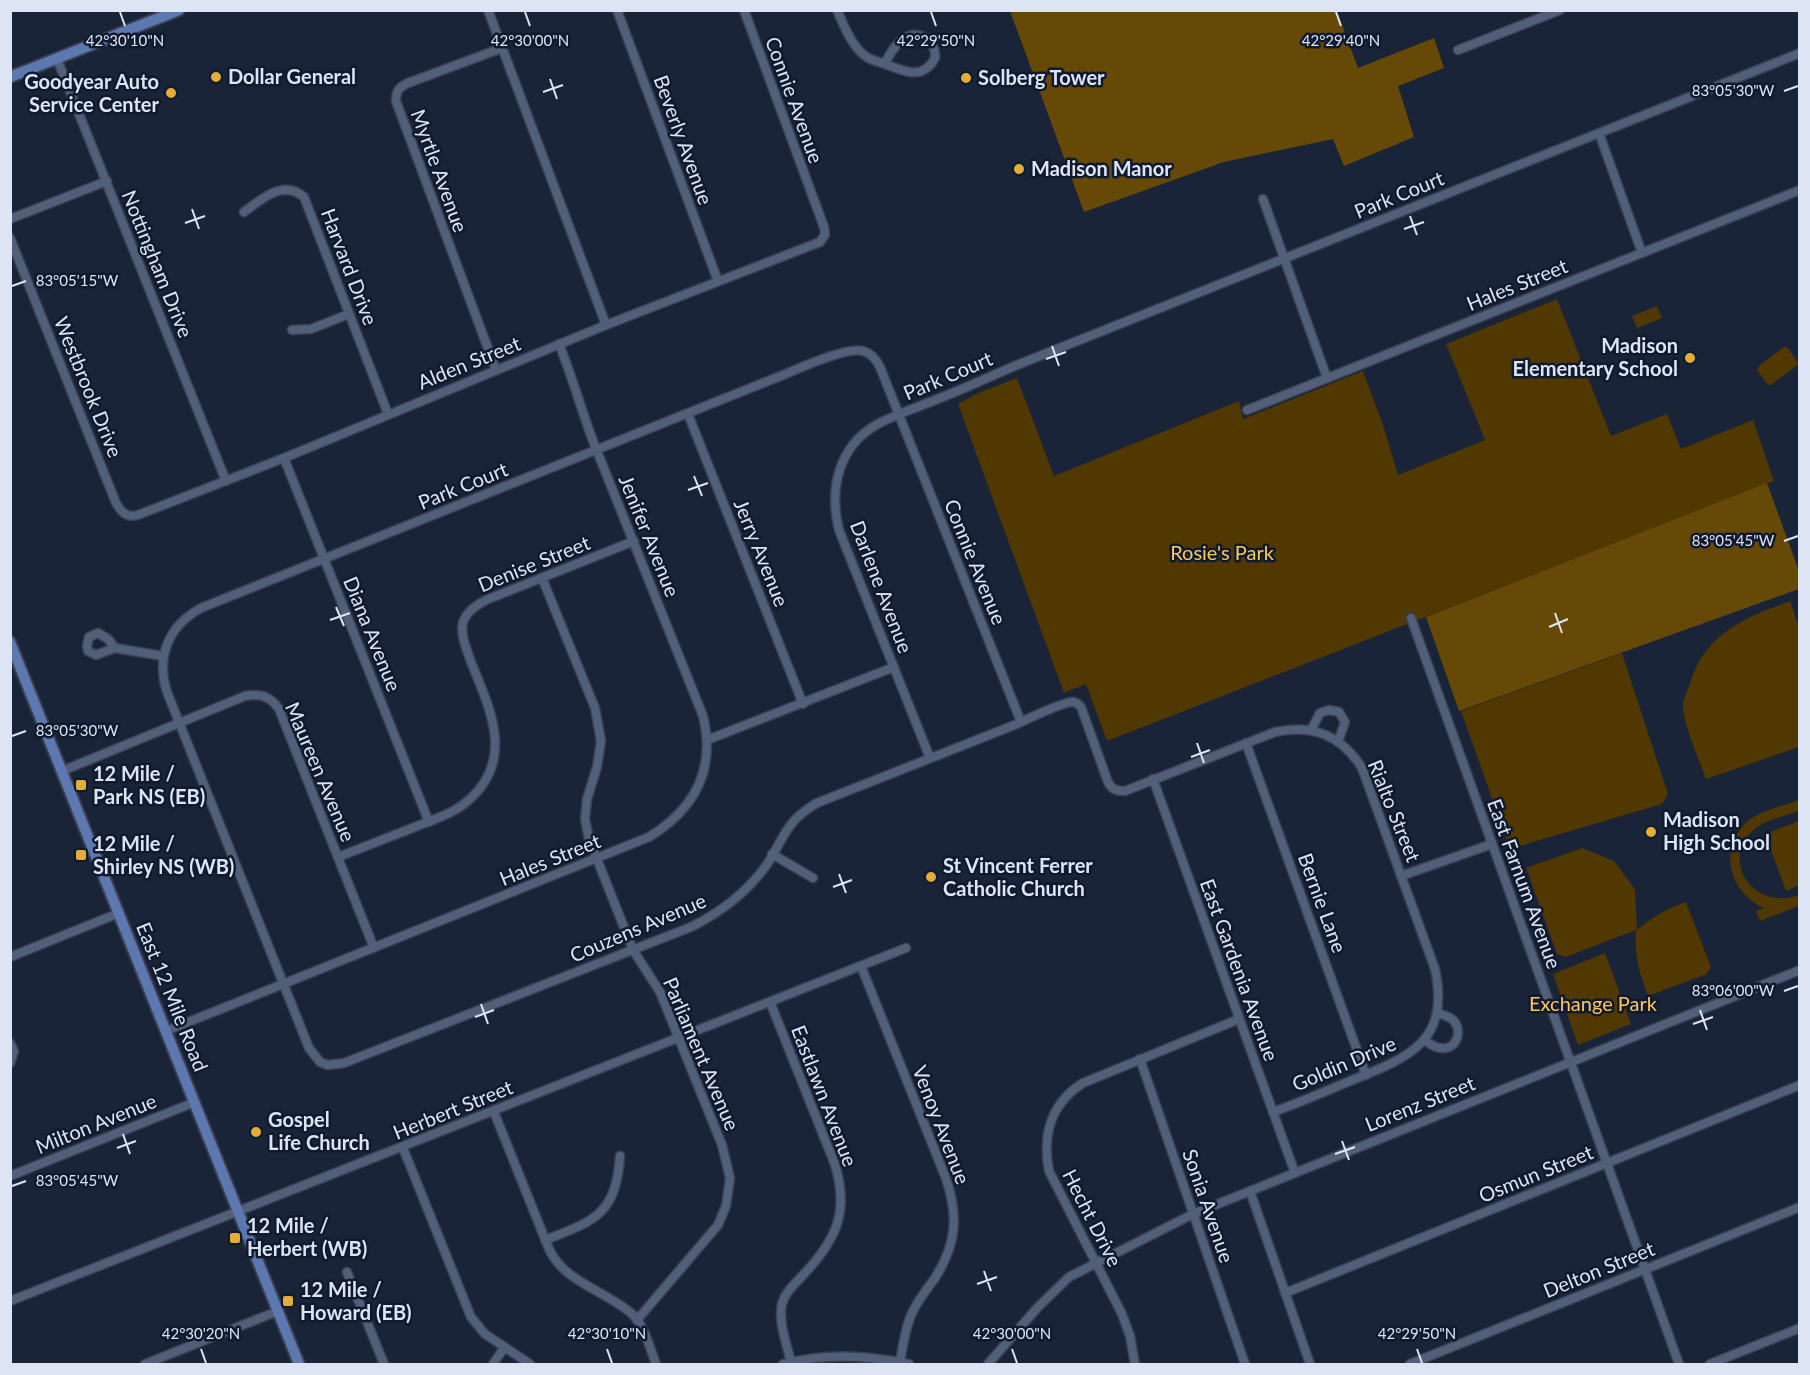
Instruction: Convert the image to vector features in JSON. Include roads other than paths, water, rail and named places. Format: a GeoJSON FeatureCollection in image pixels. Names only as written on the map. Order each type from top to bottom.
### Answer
{"type":"FeatureCollection","features":[{"type":"Feature","properties":{"kind":"main road"},"geometry":{"type":"LineString","coordinates":[[10,77],[179,10]]}},
{"type":"Feature","properties":{"kind":"main road","name":"East 12 Mile Road"},"geometry":{"type":"LineString","coordinates":[[10,642],[299,1365]]}},
{"type":"Feature","properties":{"kind":"street"},"geometry":{"type":"LineString","coordinates":[[488,10],[606,325]]}},
{"type":"Feature","properties":{"kind":"street","name":"Beverly Avenue"},"geometry":{"type":"LineString","coordinates":[[617,10],[717,281]]}},
{"type":"Feature","properties":{"kind":"street","name":"Connie Avenue"},"geometry":{"type":"LineString","coordinates":[[744,10],[825,235]]}},
{"type":"Feature","properties":{"kind":"street"},"geometry":{"type":"LineString","coordinates":[[837,10],[858,48],[871,60],[902,72],[919,71],[933,62],[935,49],[927,38],[910,36],[902,39],[885,64]]}},
{"type":"Feature","properties":{"kind":"street"},"geometry":{"type":"LineString","coordinates":[[1458,50],[1560,10]]}},
{"type":"Feature","properties":{"kind":"street","name":"Myrtle Avenue"},"geometry":{"type":"LineString","coordinates":[[495,370],[396,101],[396,92],[408,83],[502,48]]}},
{"type":"Feature","properties":{"kind":"street","name":"Park Court"},"geometry":{"type":"LineString","coordinates":[[179,724],[164,680],[163,656],[169,637],[183,619],[192,613],[812,364],[852,350],[866,352],[876,359],[899,415],[1017,365],[1800,53]]}},
{"type":"Feature","properties":{"kind":"street","name":"Nottingham Drive"},"geometry":{"type":"LineString","coordinates":[[57,59],[226,481]]}},
{"type":"Feature","properties":{"kind":"street"},"geometry":{"type":"LineString","coordinates":[[1599,133],[1642,253]]}},
{"type":"Feature","properties":{"kind":"street"},"geometry":{"type":"LineString","coordinates":[[10,219],[107,181]]}},
{"type":"Feature","properties":{"kind":"street","name":"Harvard Drive"},"geometry":{"type":"LineString","coordinates":[[244,212],[281,190],[296,191],[304,197],[388,414]]}},
{"type":"Feature","properties":{"kind":"street","name":"Hales Street"},"geometry":{"type":"LineString","coordinates":[[1247,410],[1800,190]]}},
{"type":"Feature","properties":{"kind":"street"},"geometry":{"type":"LineString","coordinates":[[1263,199],[1328,378]]}},
{"type":"Feature","properties":{"kind":"street","name":"Alden Street"},"geometry":{"type":"LineString","coordinates":[[124,514],[138,515],[284,458],[558,344],[814,245],[820,242],[825,235]]}},
{"type":"Feature","properties":{"kind":"street","name":"Westbrook Drive"},"geometry":{"type":"LineString","coordinates":[[10,238],[116,503],[124,514]]}},
{"type":"Feature","properties":{"kind":"street"},"geometry":{"type":"LineString","coordinates":[[292,330],[310,328],[349,314]]}},
{"type":"Feature","properties":{"kind":"street","name":"Jenifer Avenue"},"geometry":{"type":"LineString","coordinates":[[558,344],[575,384],[582,412],[697,701],[707,740]]}},
{"type":"Feature","properties":{"kind":"street","name":"Jerry Avenue"},"geometry":{"type":"LineString","coordinates":[[688,414],[803,704]]}},
{"type":"Feature","properties":{"kind":"street","name":"Connie Avenue"},"geometry":{"type":"LineString","coordinates":[[899,415],[1021,722]]}},
{"type":"Feature","properties":{"kind":"street","name":"Darlene Avenue"},"geometry":{"type":"LineString","coordinates":[[899,415],[876,425],[854,444],[838,474],[834,496],[839,530],[930,758]]}},
{"type":"Feature","properties":{"kind":"street","name":"Diana Avenue"},"geometry":{"type":"LineString","coordinates":[[284,458],[429,822]]}},
{"type":"Feature","properties":{"kind":"street","name":"Denise Street"},"geometry":{"type":"LineString","coordinates":[[338,857],[455,810],[472,797],[489,775],[494,761],[496,737],[494,724],[464,642],[463,622],[467,615],[478,604],[634,541]]}},
{"type":"Feature","properties":{"kind":"street","name":"Parliament Avenue"},"geometry":{"type":"LineString","coordinates":[[543,578],[595,708],[599,724],[600,754],[588,792],[585,819],[589,839],[633,950],[660,992],[726,1156],[730,1178],[729,1197],[723,1215],[712,1233],[637,1320]]}},
{"type":"Feature","properties":{"kind":"street","name":"East Farnum Avenue"},"geometry":{"type":"LineString","coordinates":[[1411,618],[1679,1365]]}},
{"type":"Feature","properties":{"kind":"street"},"geometry":{"type":"LineString","coordinates":[[116,648],[163,656]]}},
{"type":"Feature","properties":{"kind":"street"},"geometry":{"type":"LineString","coordinates":[[707,740],[894,667]]}},
{"type":"Feature","properties":{"kind":"street","name":"Maureen Avenue"},"geometry":{"type":"LineString","coordinates":[[179,724],[245,696],[260,694],[273,701],[279,709],[374,948]]}},
{"type":"Feature","properties":{"kind":"street","name":"Couzens Avenue"},"geometry":{"type":"LineString","coordinates":[[179,724],[314,1056],[328,1065],[337,1065],[691,927],[722,910],[748,887],[772,854],[787,827],[811,807],[1065,703],[1075,703],[1084,712],[1108,782],[1113,789]]}},
{"type":"Feature","properties":{"kind":"street"},"geometry":{"type":"LineString","coordinates":[[1311,730],[1320,713],[1329,710],[1339,712],[1345,722],[1338,742]]}},
{"type":"Feature","properties":{"kind":"street"},"geometry":{"type":"LineString","coordinates":[[62,771],[179,724]]}},
{"type":"Feature","properties":{"kind":"street","name":"Rialto Street"},"geometry":{"type":"LineString","coordinates":[[1113,789],[1125,791],[1284,730],[1311,730],[1338,742],[1354,756],[1362,768],[1401,876],[1492,844]]}},
{"type":"Feature","properties":{"kind":"street","name":"Hales Street"},"geometry":{"type":"LineString","coordinates":[[166,1031],[649,837],[681,813],[696,792],[702,779],[707,756],[707,740]]}},
{"type":"Feature","properties":{"kind":"street","name":"Bernie Lane"},"geometry":{"type":"LineString","coordinates":[[1246,743],[1366,1075]]}},
{"type":"Feature","properties":{"kind":"street","name":"East Gardenia Avenue"},"geometry":{"type":"LineString","coordinates":[[1153,779],[1294,1173]]}},
{"type":"Feature","properties":{"kind":"street"},"geometry":{"type":"LineString","coordinates":[[772,854],[813,878]]}},
{"type":"Feature","properties":{"kind":"street","name":"Goldin Drive"},"geometry":{"type":"LineString","coordinates":[[1273,1112],[1407,1056],[1424,1040],[1434,1024],[1439,995],[1435,969],[1401,876]]}},
{"type":"Feature","properties":{"kind":"street"},"geometry":{"type":"LineString","coordinates":[[10,957],[119,913]]}},
{"type":"Feature","properties":{"kind":"street","name":"Herbert Street"},"geometry":{"type":"LineString","coordinates":[[10,1301],[906,948]]}},
{"type":"Feature","properties":{"kind":"street","name":"Venoy Avenue"},"geometry":{"type":"LineString","coordinates":[[861,966],[945,1176],[955,1216],[949,1250],[912,1313],[900,1362]]}},
{"type":"Feature","properties":{"kind":"street","name":"Lorenz Street"},"geometry":{"type":"LineString","coordinates":[[988,1365],[1060,1284],[1096,1263],[1193,1214],[1800,970]]}},
{"type":"Feature","properties":{"kind":"street","name":"Eastlawn Avenue"},"geometry":{"type":"LineString","coordinates":[[770,1002],[834,1162],[841,1190],[841,1210],[832,1238],[825,1251],[789,1290],[782,1303],[787,1364]]}},
{"type":"Feature","properties":{"kind":"street","name":"Goldin Drive"},"geometry":{"type":"LineString","coordinates":[[1424,1040],[1439,1048],[1444,1048],[1453,1044],[1458,1038],[1458,1028],[1453,1020],[1437,1013]]}},
{"type":"Feature","properties":{"kind":"street","name":"Hecht Drive"},"geometry":{"type":"LineString","coordinates":[[1135,1365],[1127,1325],[1049,1171],[1046,1157],[1047,1132],[1055,1111],[1075,1088],[1094,1077],[1239,1019]]}},
{"type":"Feature","properties":{"kind":"street"},"geometry":{"type":"LineString","coordinates":[[10,1043],[14,1051],[10,1063]]}},
{"type":"Feature","properties":{"kind":"street","name":"Sonia Avenue"},"geometry":{"type":"LineString","coordinates":[[1140,1059],[1245,1365]]}},
{"type":"Feature","properties":{"kind":"street","name":"Osmun Street"},"geometry":{"type":"LineString","coordinates":[[1285,1293],[1800,1085]]}},
{"type":"Feature","properties":{"kind":"street","name":"Milton Avenue"},"geometry":{"type":"LineString","coordinates":[[10,1176],[195,1102]]}},
{"type":"Feature","properties":{"kind":"street"},"geometry":{"type":"LineString","coordinates":[[494,1112],[551,1254],[563,1269],[632,1314],[637,1320],[656,1365]]}},
{"type":"Feature","properties":{"kind":"street"},"geometry":{"type":"LineString","coordinates":[[403,1148],[471,1317],[485,1334],[530,1365]]}},
{"type":"Feature","properties":{"kind":"street"},"geometry":{"type":"LineString","coordinates":[[545,1240],[589,1222],[605,1208],[617,1183],[620,1156]]}},
{"type":"Feature","properties":{"kind":"street"},"geometry":{"type":"LineString","coordinates":[[1250,1191],[1310,1365]]}},
{"type":"Feature","properties":{"kind":"street","name":"Delton Street"},"geometry":{"type":"LineString","coordinates":[[1410,1365],[1800,1207]]}},
{"type":"Feature","properties":{"kind":"street"},"geometry":{"type":"LineString","coordinates":[[347,1272],[384,1365]]}},
{"type":"Feature","properties":{"kind":"street"},"geometry":{"type":"LineString","coordinates":[[146,1365],[278,1311]]}},
{"type":"Feature","properties":{"kind":"street"},"geometry":{"type":"LineString","coordinates":[[1710,1365],[1800,1328]]}},
{"type":"Feature","properties":{"kind":"street"},"geometry":{"type":"LineString","coordinates":[[493,1365],[504,1348]]}},
{"type":"Feature","properties":{"kind":"street"},"geometry":{"type":"LineString","coordinates":[[787,1364],[825,1357],[868,1358],[909,1365]]}},
{"type":"Feature","properties":{"kind":"place","name":"Dollar General"},"geometry":{"type":"Point","coordinates":[216,77]}},
{"type":"Feature","properties":{"kind":"place","name":"Solberg Tower"},"geometry":{"type":"Point","coordinates":[966,78]}},
{"type":"Feature","properties":{"kind":"place","name":"Goodyear Auto Service Center"},"geometry":{"type":"Point","coordinates":[171,93]}},
{"type":"Feature","properties":{"kind":"place","name":"Madison Manor"},"geometry":{"type":"Point","coordinates":[1019,169]}},
{"type":"Feature","properties":{"kind":"place","name":"Madison Elementary School"},"geometry":{"type":"Point","coordinates":[1690,358]}},
{"type":"Feature","properties":{"kind":"place","name":"12 Mile / Park NS (EB)"},"geometry":{"type":"Point","coordinates":[81,785]}},
{"type":"Feature","properties":{"kind":"place","name":"Madison High School"},"geometry":{"type":"Point","coordinates":[1651,832]}},
{"type":"Feature","properties":{"kind":"place","name":"12 Mile / Shirley NS (WB)"},"geometry":{"type":"Point","coordinates":[81,855]}},
{"type":"Feature","properties":{"kind":"place","name":"St Vincent Ferrer Catholic Church"},"geometry":{"type":"Point","coordinates":[931,877]}},
{"type":"Feature","properties":{"kind":"place","name":"Gospel Life Church"},"geometry":{"type":"Point","coordinates":[256,1132]}},
{"type":"Feature","properties":{"kind":"place","name":"12 Mile / Herbert (WB)"},"geometry":{"type":"Point","coordinates":[235,1238]}},
{"type":"Feature","properties":{"kind":"place","name":"12 Mile / Howard (EB)"},"geometry":{"type":"Point","coordinates":[288,1301]}},
{"type":"Feature","properties":{"kind":"park label","name":"Rosie's Park"},"geometry":{"type":"Point","coordinates":[1222,553]}},
{"type":"Feature","properties":{"kind":"park label","name":"Exchange Park"},"geometry":{"type":"Point","coordinates":[1593,1004]}}]}
